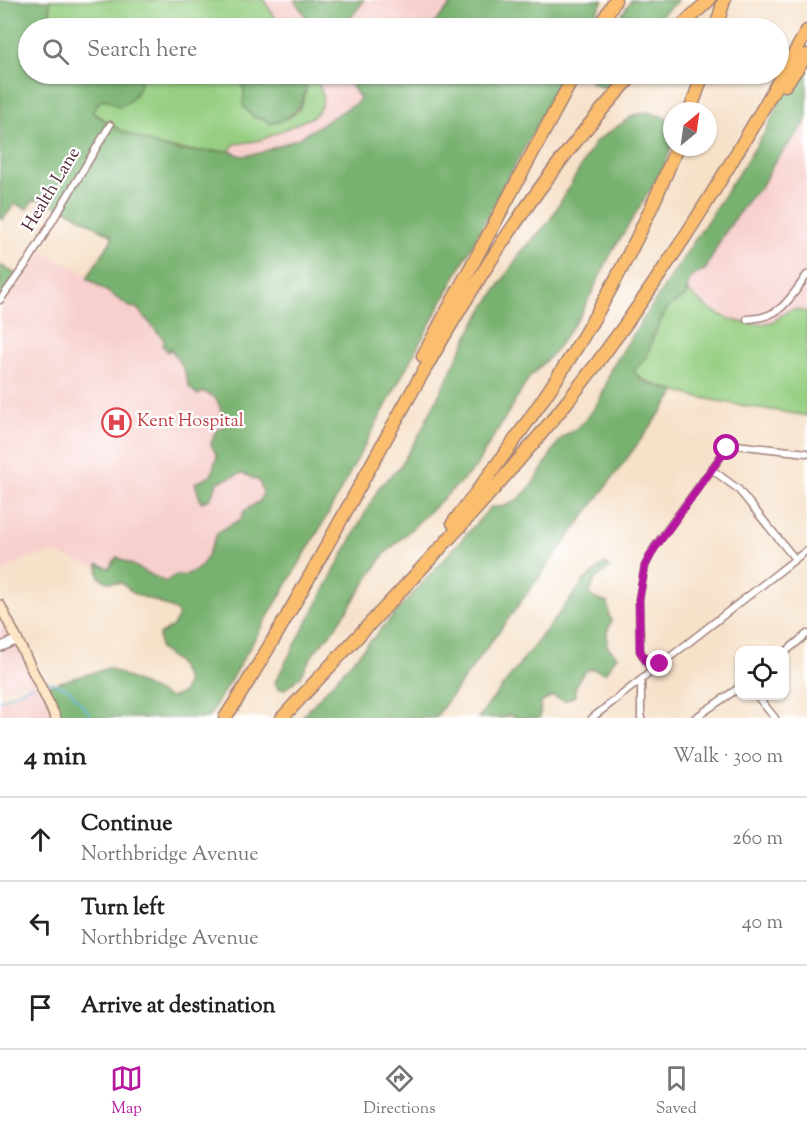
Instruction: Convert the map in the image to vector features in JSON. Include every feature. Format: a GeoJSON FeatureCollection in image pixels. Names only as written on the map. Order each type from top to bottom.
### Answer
{"type":"FeatureCollection","features":[{"type":"Feature","properties":{"kind":"highway"},"geometry":{"type":"LineString","coordinates":[[605,18],[615,0]]}},
{"type":"Feature","properties":{"kind":"highway"},"geometry":{"type":"LineString","coordinates":[[690,18],[709,0]]}},
{"type":"Feature","properties":{"kind":"highway"},"geometry":{"type":"LineString","coordinates":[[719,18],[723,3]]}},
{"type":"Feature","properties":{"kind":"highway"},"geometry":{"type":"LineString","coordinates":[[789,62],[807,30]]}},
{"type":"Feature","properties":{"kind":"highway"},"geometry":{"type":"LineString","coordinates":[[789,81],[807,55]]}},
{"type":"Feature","properties":{"kind":"highway"},"geometry":{"type":"LineString","coordinates":[[394,419],[440,321],[570,84]]}},
{"type":"Feature","properties":{"kind":"highway"},"geometry":{"type":"LineString","coordinates":[[225,718],[263,658],[394,419],[464,300],[509,229],[584,130],[625,84]]}},
{"type":"Feature","properties":{"kind":"highway"},"geometry":{"type":"LineString","coordinates":[[693,102],[699,84]]}},
{"type":"Feature","properties":{"kind":"highway"},"geometry":{"type":"LineString","coordinates":[[729,168],[776,84]]}},
{"type":"Feature","properties":{"kind":"highway"},"geometry":{"type":"LineString","coordinates":[[282,718],[504,477],[572,396],[654,285],[729,168],[787,84]]}},
{"type":"Feature","properties":{"kind":"highway"},"geometry":{"type":"LineString","coordinates":[[405,586],[520,436],[570,362],[626,262],[673,156]]}},
{"type":"Feature","properties":{"kind":"main road"},"geometry":{"type":"LineString","coordinates":[[0,605],[56,718]]}},
{"type":"Feature","properties":{"kind":"street","name":"Health Lane"},"geometry":{"type":"LineString","coordinates":[[0,300],[28,260],[110,125]]}},
{"type":"Feature","properties":{"kind":"street"},"geometry":{"type":"LineString","coordinates":[[747,319],[760,319],[781,310],[807,275]]}},
{"type":"Feature","properties":{"kind":"street"},"geometry":{"type":"LineString","coordinates":[[652,671],[640,651],[640,580],[654,549],[727,448],[736,446],[807,453]]}},
{"type":"Feature","properties":{"kind":"street"},"geometry":{"type":"LineString","coordinates":[[711,469],[738,489],[795,559]]}},
{"type":"Feature","properties":{"kind":"street"},"geometry":{"type":"LineString","coordinates":[[592,718],[807,550]]}},
{"type":"Feature","properties":{"kind":"street"},"geometry":{"type":"LineString","coordinates":[[789,649],[807,634]]}},
{"type":"Feature","properties":{"kind":"street"},"geometry":{"type":"LineString","coordinates":[[0,647],[17,639]]}},
{"type":"Feature","properties":{"kind":"street"},"geometry":{"type":"LineString","coordinates":[[641,681],[641,718]]}},
{"type":"Feature","properties":{"kind":"street"},"geometry":{"type":"LineString","coordinates":[[695,718],[735,690]]}},
{"type":"Feature","properties":{"kind":"street"},"geometry":{"type":"LineString","coordinates":[[760,700],[775,718]]}},
{"type":"Feature","properties":{"kind":"shaded area"},"geometry":{"type":"Polygon","coordinates":[[[19,0],[461,0],[444,18],[18,18],[18,69],[0,58],[19,0]]]}},
{"type":"Feature","properties":{"kind":"shaded area"},"geometry":{"type":"Polygon","coordinates":[[[41,84],[386,84],[346,127],[265,162],[161,159],[41,84]]]}},
{"type":"Feature","properties":{"kind":"shaded area"},"geometry":{"type":"Polygon","coordinates":[[[807,117],[807,312],[771,324],[756,326],[737,322],[693,297],[688,290],[689,278],[709,264],[722,236],[748,200],[761,187],[774,163],[807,117]]]}},
{"type":"Feature","properties":{"kind":"shaded area","name":"Kent Hospital"},"geometry":{"type":"Polygon","coordinates":[[[41,250],[145,307],[204,366],[259,477],[266,505],[201,579],[160,590],[55,553],[29,557],[0,573],[0,306],[22,281],[41,250]]]}},
{"type":"Feature","properties":{"kind":"shaded area"},"geometry":{"type":"Polygon","coordinates":[[[0,604],[54,714],[46,718],[0,718],[0,700],[29,686],[24,682],[4,690],[0,689],[0,604]]]}},
{"type":"Feature","properties":{"kind":"green space"},"geometry":{"type":"Polygon","coordinates":[[[0,0],[50,0],[50,18],[18,18],[18,84],[140,84],[136,94],[128,102],[119,107],[106,99],[100,101],[92,112],[122,131],[156,145],[181,151],[229,151],[242,156],[260,153],[299,138],[358,102],[360,98],[350,84],[559,84],[322,525],[208,718],[57,718],[43,687],[109,668],[170,698],[183,693],[187,680],[177,662],[160,649],[159,635],[173,626],[179,615],[175,610],[135,594],[121,583],[107,582],[99,577],[98,564],[109,568],[117,557],[165,582],[176,575],[183,576],[197,570],[204,562],[218,532],[241,519],[244,511],[260,501],[263,492],[259,481],[242,473],[218,482],[210,499],[201,502],[195,483],[211,476],[217,456],[211,444],[216,430],[225,426],[221,410],[214,397],[203,392],[198,395],[189,387],[184,369],[170,348],[168,352],[162,345],[165,341],[137,308],[130,307],[87,278],[112,239],[111,235],[62,207],[59,208],[41,199],[32,201],[27,209],[15,204],[3,219],[0,218],[0,0]]]}},
{"type":"Feature","properties":{"kind":"green space"},"geometry":{"type":"Polygon","coordinates":[[[50,0],[264,0],[275,18],[50,18],[50,0]]]}},
{"type":"Feature","properties":{"kind":"green space"},"geometry":{"type":"Polygon","coordinates":[[[294,0],[364,0],[351,18],[307,18],[294,0]]]}},
{"type":"Feature","properties":{"kind":"green space"},"geometry":{"type":"Polygon","coordinates":[[[455,0],[603,0],[593,18],[439,18],[455,0]]]}},
{"type":"Feature","properties":{"kind":"green space"},"geometry":{"type":"Polygon","coordinates":[[[631,0],[678,0],[658,18],[619,18],[631,0]]]}},
{"type":"Feature","properties":{"kind":"green space"},"geometry":{"type":"Polygon","coordinates":[[[807,57],[807,117],[804,125],[774,163],[761,187],[748,200],[722,237],[706,269],[690,278],[685,297],[668,307],[653,336],[648,355],[634,371],[642,381],[676,392],[435,718],[301,718],[491,507],[504,506],[524,494],[533,484],[560,440],[579,426],[590,414],[603,393],[610,370],[764,134],[789,83],[807,57]]]}},
{"type":"Feature","properties":{"kind":"green space"},"geometry":{"type":"Polygon","coordinates":[[[136,84],[242,84],[243,104],[248,112],[268,121],[284,119],[296,112],[304,98],[306,84],[318,84],[323,100],[319,111],[314,116],[261,140],[235,144],[229,151],[193,151],[156,145],[122,133],[106,124],[92,112],[99,101],[106,99],[119,107],[136,84]]]}},
{"type":"Feature","properties":{"kind":"green space"},"geometry":{"type":"Polygon","coordinates":[[[241,84],[307,84],[303,99],[294,112],[271,124],[263,119],[255,118],[243,106],[244,90],[241,84]]]}},
{"type":"Feature","properties":{"kind":"green space"},"geometry":{"type":"Polygon","coordinates":[[[595,84],[608,84],[605,88],[595,84]]]}},
{"type":"Feature","properties":{"kind":"green space"},"geometry":{"type":"Polygon","coordinates":[[[648,112],[663,117],[663,156],[668,156],[664,167],[612,252],[580,316],[554,352],[529,378],[474,469],[383,556],[336,627],[315,651],[300,677],[285,689],[278,689],[275,682],[369,506],[380,486],[399,468],[418,437],[474,324],[521,252],[549,222],[595,142],[634,115],[648,112]]]}},
{"type":"Feature","properties":{"kind":"green space"},"geometry":{"type":"Polygon","coordinates":[[[0,265],[19,276],[0,299],[0,265]]]}},
{"type":"Feature","properties":{"kind":"green space"},"geometry":{"type":"Polygon","coordinates":[[[688,290],[715,312],[737,321],[760,324],[771,322],[794,309],[807,312],[807,416],[714,400],[663,388],[644,380],[633,371],[645,356],[667,309],[688,290]]]}},
{"type":"Feature","properties":{"kind":"green space"},"geometry":{"type":"Polygon","coordinates":[[[605,563],[610,568],[595,579],[590,593],[593,598],[608,603],[609,616],[612,620],[607,632],[607,646],[617,656],[605,673],[593,669],[588,670],[579,680],[575,696],[565,701],[552,696],[541,703],[540,718],[516,718],[510,715],[502,718],[478,718],[585,580],[605,563]]]}},
{"type":"Feature","properties":{"kind":"waterway"},"geometry":{"type":"LineString","coordinates":[[47,681],[69,689],[93,718]]}},
{"type":"Feature","properties":{"kind":"waterway"},"geometry":{"type":"LineString","coordinates":[[0,700],[33,685]]}},
{"type":"Feature","properties":{"kind":"place","name":"Kent Hospital"},"geometry":{"type":"Point","coordinates":[116,422]}},
{"type":"Feature","properties":{"kind":"route"},"geometry":{"type":"LineString","coordinates":[[660,664],[652,671],[640,651],[638,628],[640,580],[654,549],[727,448]]}}]}
